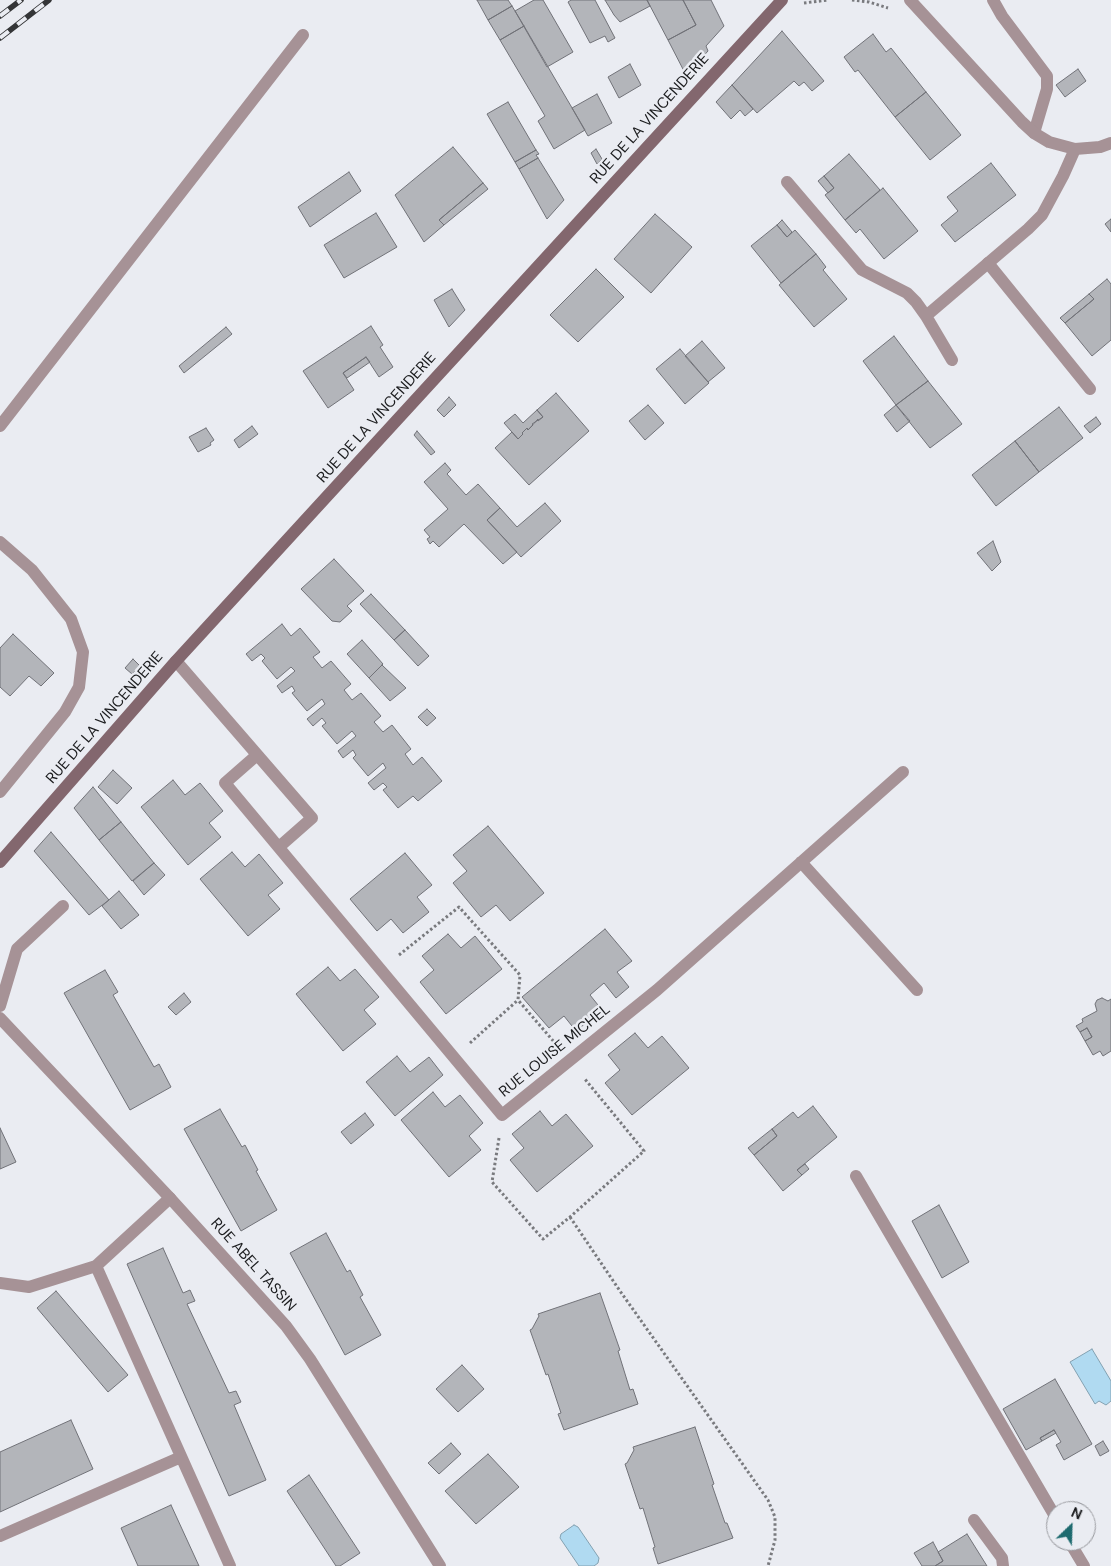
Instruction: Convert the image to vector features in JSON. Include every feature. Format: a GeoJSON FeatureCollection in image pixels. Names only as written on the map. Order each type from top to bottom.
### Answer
{"type":"FeatureCollection","features":[{"type":"Feature","properties":{"kind":"main road","name":"RUE DE LA VINCENDERIE"},"geometry":{"type":"LineString","coordinates":[[0,862],[176,662],[782,0]]}},
{"type":"Feature","properties":{"kind":"street"},"geometry":{"type":"LineString","coordinates":[[910,0],[1034,133],[1048,142],[1075,149],[1100,147],[1111,143]]}},
{"type":"Feature","properties":{"kind":"street"},"geometry":{"type":"LineString","coordinates":[[993,0],[1002,16],[1047,76],[1047,90],[1034,133]]}},
{"type":"Feature","properties":{"kind":"street"},"geometry":{"type":"LineString","coordinates":[[0,426],[303,35]]}},
{"type":"Feature","properties":{"kind":"street"},"geometry":{"type":"LineString","coordinates":[[926,316],[1042,215],[1075,149]]}},
{"type":"Feature","properties":{"kind":"street"},"geometry":{"type":"LineString","coordinates":[[787,182],[862,270],[907,293],[926,316],[952,360]]}},
{"type":"Feature","properties":{"kind":"street"},"geometry":{"type":"LineString","coordinates":[[988,263],[1090,389]]}},
{"type":"Feature","properties":{"kind":"street"},"geometry":{"type":"LineString","coordinates":[[0,542],[32,570],[71,619],[83,652],[79,687],[65,712],[0,792]]}},
{"type":"Feature","properties":{"kind":"street"},"geometry":{"type":"LineString","coordinates":[[176,662],[312,818],[279,846]]}},
{"type":"Feature","properties":{"kind":"street","name":"RUE LOUISE MICHEL"},"geometry":{"type":"LineString","coordinates":[[257,755],[225,783],[502,1115],[657,990],[902,772]]}},
{"type":"Feature","properties":{"kind":"street"},"geometry":{"type":"LineString","coordinates":[[801,862],[916,990]]}},
{"type":"Feature","properties":{"kind":"street"},"geometry":{"type":"LineString","coordinates":[[0,1006],[17,950],[63,906]]}},
{"type":"Feature","properties":{"kind":"street","name":"RUE ABEL TASSIN"},"geometry":{"type":"LineString","coordinates":[[0,1018],[170,1198],[286,1326],[310,1360],[440,1566]]}},
{"type":"Feature","properties":{"kind":"street"},"geometry":{"type":"LineString","coordinates":[[856,1176],[1046,1501]]}},
{"type":"Feature","properties":{"kind":"street"},"geometry":{"type":"LineString","coordinates":[[0,1283],[29,1286],[96,1266],[170,1198]]}},
{"type":"Feature","properties":{"kind":"street"},"geometry":{"type":"LineString","coordinates":[[96,1266],[230,1566]]}},
{"type":"Feature","properties":{"kind":"street"},"geometry":{"type":"LineString","coordinates":[[0,1536],[181,1457]]}},
{"type":"Feature","properties":{"kind":"street"},"geometry":{"type":"LineString","coordinates":[[974,1520],[1002,1558],[1003,1566]]}},
{"type":"Feature","properties":{"kind":"street"},"geometry":{"type":"LineString","coordinates":[[1075,1551],[1084,1566]]}},
{"type":"Feature","properties":{"kind":"path"},"geometry":{"type":"LineString","coordinates":[[799,3],[828,0]]}},
{"type":"Feature","properties":{"kind":"path"},"geometry":{"type":"LineString","coordinates":[[852,0],[869,2],[891,10]]}},
{"type":"Feature","properties":{"kind":"path"},"geometry":{"type":"LineString","coordinates":[[453,1057],[518,1000]]}},
{"type":"Feature","properties":{"kind":"path"},"geometry":{"type":"LineString","coordinates":[[570,1217],[768,1500],[775,1517],[775,1540],[768,1566]]}},
{"type":"Feature","properties":{"kind":"water"},"geometry":{"type":"Polygon","coordinates":[[[1092,1349],[1111,1381],[1111,1401],[1106,1405],[1099,1401],[1095,1404],[1070,1362],[1092,1349]]]}},
{"type":"Feature","properties":{"kind":"water"},"geometry":{"type":"Polygon","coordinates":[[[574,1525],[578,1527],[599,1558],[598,1563],[594,1566],[579,1566],[560,1538],[561,1534],[574,1525]]]}},
{"type":"Feature","properties":{"kind":"building"},"geometry":{"type":"Polygon","coordinates":[[[477,0],[508,0],[512,6],[488,20],[477,0]]]}},
{"type":"Feature","properties":{"kind":"building"},"geometry":{"type":"Polygon","coordinates":[[[534,0],[543,0],[573,52],[547,67],[515,11],[534,0]]]}},
{"type":"Feature","properties":{"kind":"building"},"geometry":{"type":"Polygon","coordinates":[[[571,0],[595,0],[615,38],[608,42],[605,36],[590,43],[568,2],[571,0]]]}},
{"type":"Feature","properties":{"kind":"building"},"geometry":{"type":"Polygon","coordinates":[[[605,0],[647,0],[650,6],[620,22],[605,0]]]}},
{"type":"Feature","properties":{"kind":"building"},"geometry":{"type":"Polygon","coordinates":[[[647,0],[683,0],[696,25],[668,40],[647,0]]]}},
{"type":"Feature","properties":{"kind":"building"},"geometry":{"type":"Polygon","coordinates":[[[683,0],[711,0],[724,26],[706,46],[708,51],[686,75],[668,40],[696,25],[683,0]]]}},
{"type":"Feature","properties":{"kind":"building"},"geometry":{"type":"Polygon","coordinates":[[[512,6],[524,26],[500,40],[488,20],[512,6]]]}},
{"type":"Feature","properties":{"kind":"building"},"geometry":{"type":"Polygon","coordinates":[[[524,26],[585,130],[554,149],[538,121],[545,116],[500,40],[524,26]]]}},
{"type":"Feature","properties":{"kind":"building"},"geometry":{"type":"Polygon","coordinates":[[[782,31],[824,81],[812,91],[804,82],[799,86],[794,81],[757,113],[732,85],[782,31]]]}},
{"type":"Feature","properties":{"kind":"building"},"geometry":{"type":"Polygon","coordinates":[[[873,34],[886,52],[891,48],[926,92],[895,117],[858,70],[855,72],[844,57],[873,34]]]}},
{"type":"Feature","properties":{"kind":"building"},"geometry":{"type":"Polygon","coordinates":[[[630,64],[641,85],[619,98],[608,77],[630,64]]]}},
{"type":"Feature","properties":{"kind":"building"},"geometry":{"type":"Polygon","coordinates":[[[1078,69],[1086,81],[1065,97],[1056,85],[1078,69]]]}},
{"type":"Feature","properties":{"kind":"building"},"geometry":{"type":"Polygon","coordinates":[[[732,85],[753,109],[745,116],[740,110],[731,119],[716,102],[732,85]]]}},
{"type":"Feature","properties":{"kind":"building"},"geometry":{"type":"Polygon","coordinates":[[[926,92],[961,135],[930,160],[895,117],[926,92]]]}},
{"type":"Feature","properties":{"kind":"building"},"geometry":{"type":"Polygon","coordinates":[[[597,94],[612,123],[588,136],[572,108],[597,94]]]}},
{"type":"Feature","properties":{"kind":"building"},"geometry":{"type":"Polygon","coordinates":[[[508,102],[536,150],[515,162],[487,114],[508,102]]]}},
{"type":"Feature","properties":{"kind":"building"},"geometry":{"type":"Polygon","coordinates":[[[453,147],[483,183],[439,220],[444,225],[424,242],[395,195],[453,147]]]}},
{"type":"Feature","properties":{"kind":"building"},"geometry":{"type":"Polygon","coordinates":[[[596,149],[602,159],[597,164],[591,153],[596,149]]]}},
{"type":"Feature","properties":{"kind":"building"},"geometry":{"type":"Polygon","coordinates":[[[536,150],[539,154],[536,155],[538,158],[519,169],[515,162],[536,150]]]}},
{"type":"Feature","properties":{"kind":"building"},"geometry":{"type":"Polygon","coordinates":[[[849,154],[880,190],[845,220],[825,195],[834,188],[824,176],[849,154]]]}},
{"type":"Feature","properties":{"kind":"building"},"geometry":{"type":"Polygon","coordinates":[[[538,158],[564,200],[547,219],[519,169],[538,158]]]}},
{"type":"Feature","properties":{"kind":"building"},"geometry":{"type":"Polygon","coordinates":[[[991,163],[1016,195],[955,242],[941,225],[958,211],[947,197],[991,163]]]}},
{"type":"Feature","properties":{"kind":"building"},"geometry":{"type":"Polygon","coordinates":[[[349,172],[361,191],[310,227],[298,207],[349,172]]]}},
{"type":"Feature","properties":{"kind":"building"},"geometry":{"type":"Polygon","coordinates":[[[824,176],[834,188],[828,193],[818,181],[824,176]]]}},
{"type":"Feature","properties":{"kind":"building"},"geometry":{"type":"Polygon","coordinates":[[[483,183],[488,189],[444,225],[439,220],[483,183]]]}},
{"type":"Feature","properties":{"kind":"building"},"geometry":{"type":"Polygon","coordinates":[[[883,188],[918,231],[884,259],[860,229],[856,233],[845,220],[883,188]]]}},
{"type":"Feature","properties":{"kind":"building"},"geometry":{"type":"Polygon","coordinates":[[[376,213],[397,247],[344,278],[324,245],[376,213]]]}},
{"type":"Feature","properties":{"kind":"building"},"geometry":{"type":"Polygon","coordinates":[[[655,214],[692,247],[651,293],[614,259],[655,214]]]}},
{"type":"Feature","properties":{"kind":"building"},"geometry":{"type":"Polygon","coordinates":[[[1111,219],[1111,232],[1105,224],[1111,219]]]}},
{"type":"Feature","properties":{"kind":"building"},"geometry":{"type":"Polygon","coordinates":[[[782,220],[792,232],[787,237],[777,225],[782,220]]]}},
{"type":"Feature","properties":{"kind":"building"},"geometry":{"type":"Polygon","coordinates":[[[777,225],[787,237],[795,230],[816,254],[781,283],[751,246],[777,225]]]}},
{"type":"Feature","properties":{"kind":"building"},"geometry":{"type":"Polygon","coordinates":[[[816,254],[826,267],[823,270],[847,299],[814,327],[779,285],[816,254]]]}},
{"type":"Feature","properties":{"kind":"building"},"geometry":{"type":"Polygon","coordinates":[[[596,269],[624,297],[578,342],[550,315],[596,269]]]}},
{"type":"Feature","properties":{"kind":"building"},"geometry":{"type":"Polygon","coordinates":[[[1107,279],[1111,284],[1111,340],[1092,356],[1065,323],[1094,299],[1089,294],[1107,279]]]}},
{"type":"Feature","properties":{"kind":"building"},"geometry":{"type":"Polygon","coordinates":[[[452,289],[465,310],[449,327],[434,300],[452,289]]]}},
{"type":"Feature","properties":{"kind":"building"},"geometry":{"type":"Polygon","coordinates":[[[1089,294],[1094,299],[1065,323],[1060,318],[1089,294]]]}},
{"type":"Feature","properties":{"kind":"building"},"geometry":{"type":"Polygon","coordinates":[[[371,326],[383,345],[380,347],[393,367],[379,377],[366,357],[343,373],[354,390],[328,408],[303,371],[371,326]]]}},
{"type":"Feature","properties":{"kind":"building"},"geometry":{"type":"Polygon","coordinates":[[[226,327],[232,334],[184,373],[179,366],[226,327]]]}},
{"type":"Feature","properties":{"kind":"building"},"geometry":{"type":"Polygon","coordinates":[[[894,336],[928,381],[896,405],[863,361],[894,336]]]}},
{"type":"Feature","properties":{"kind":"building"},"geometry":{"type":"Polygon","coordinates":[[[702,341],[725,368],[708,382],[685,356],[702,341]]]}},
{"type":"Feature","properties":{"kind":"building"},"geometry":{"type":"Polygon","coordinates":[[[680,349],[709,383],[685,404],[656,369],[680,349]]]}},
{"type":"Feature","properties":{"kind":"building"},"geometry":{"type":"Polygon","coordinates":[[[366,357],[370,362],[347,378],[343,373],[366,357]]]}},
{"type":"Feature","properties":{"kind":"building"},"geometry":{"type":"Polygon","coordinates":[[[928,381],[962,424],[930,448],[896,405],[928,381]]]}},
{"type":"Feature","properties":{"kind":"building"},"geometry":{"type":"Polygon","coordinates":[[[556,393],[589,431],[529,485],[495,448],[512,432],[518,439],[527,428],[528,430],[538,419],[538,421],[543,417],[537,410],[556,393]]]}},
{"type":"Feature","properties":{"kind":"building"},"geometry":{"type":"Polygon","coordinates":[[[449,397],[456,405],[444,417],[437,410],[449,397]]]}},
{"type":"Feature","properties":{"kind":"building"},"geometry":{"type":"Polygon","coordinates":[[[648,405],[664,423],[645,440],[629,421],[648,405]]]}},
{"type":"Feature","properties":{"kind":"building"},"geometry":{"type":"Polygon","coordinates":[[[896,405],[910,421],[897,432],[884,415],[896,405]]]}},
{"type":"Feature","properties":{"kind":"building"},"geometry":{"type":"Polygon","coordinates":[[[1059,407],[1083,438],[1039,472],[1015,441],[1059,407]]]}},
{"type":"Feature","properties":{"kind":"building"},"geometry":{"type":"Polygon","coordinates":[[[537,410],[543,417],[532,424],[528,430],[527,428],[518,439],[504,423],[515,414],[523,423],[537,410]]]}},
{"type":"Feature","properties":{"kind":"building"},"geometry":{"type":"Polygon","coordinates":[[[1096,417],[1101,424],[1090,433],[1084,426],[1096,417]]]}},
{"type":"Feature","properties":{"kind":"building"},"geometry":{"type":"Polygon","coordinates":[[[252,426],[258,434],[239,448],[234,440],[252,426]]]}},
{"type":"Feature","properties":{"kind":"building"},"geometry":{"type":"Polygon","coordinates":[[[206,428],[214,440],[210,443],[211,445],[198,452],[189,437],[206,428]]]}},
{"type":"Feature","properties":{"kind":"building"},"geometry":{"type":"Polygon","coordinates":[[[417,431],[435,452],[431,455],[414,435],[417,431]]]}},
{"type":"Feature","properties":{"kind":"building"},"geometry":{"type":"Polygon","coordinates":[[[1015,441],[1039,472],[996,506],[972,475],[1015,441]]]}},
{"type":"Feature","properties":{"kind":"building"},"geometry":{"type":"Polygon","coordinates":[[[445,463],[451,470],[447,474],[466,495],[478,484],[500,508],[487,520],[517,552],[503,564],[464,524],[439,547],[433,541],[430,544],[427,539],[430,537],[424,530],[448,509],[424,482],[445,463]]]}},
{"type":"Feature","properties":{"kind":"building"},"geometry":{"type":"Polygon","coordinates":[[[545,503],[561,521],[521,557],[487,520],[500,508],[517,527],[545,503]]]}},
{"type":"Feature","properties":{"kind":"building"},"geometry":{"type":"Polygon","coordinates":[[[993,541],[1001,562],[992,571],[977,553],[993,541]]]}},
{"type":"Feature","properties":{"kind":"building"},"geometry":{"type":"Polygon","coordinates":[[[334,559],[364,591],[347,606],[352,611],[340,622],[332,621],[301,589],[334,559]]]}},
{"type":"Feature","properties":{"kind":"building"},"geometry":{"type":"Polygon","coordinates":[[[371,594],[405,630],[394,640],[360,604],[371,594]]]}},
{"type":"Feature","properties":{"kind":"building"},"geometry":{"type":"Polygon","coordinates":[[[282,624],[291,636],[300,628],[320,652],[313,657],[322,668],[331,661],[351,684],[344,690],[352,700],[361,693],[381,716],[374,722],[383,732],[392,725],[411,749],[405,754],[413,765],[422,757],[442,781],[418,801],[413,796],[398,808],[383,790],[387,787],[383,783],[374,790],[368,783],[386,768],[383,763],[368,776],[353,758],[356,755],[353,750],[343,758],[338,751],[356,736],[352,731],[337,744],[322,726],[326,723],[322,718],[313,726],[307,719],[325,704],[322,699],[307,711],[292,693],[295,691],[292,686],[282,693],[277,686],[295,671],[291,667],[277,679],[262,661],[265,658],[261,654],[252,661],[246,654],[282,624]]]}},
{"type":"Feature","properties":{"kind":"building"},"geometry":{"type":"Polygon","coordinates":[[[405,630],[429,656],[418,666],[394,640],[405,630]]]}},
{"type":"Feature","properties":{"kind":"building"},"geometry":{"type":"Polygon","coordinates":[[[13,634],[54,673],[41,686],[29,676],[10,696],[0,687],[0,648],[13,634]]]}},
{"type":"Feature","properties":{"kind":"building"},"geometry":{"type":"Polygon","coordinates":[[[362,640],[383,664],[369,678],[347,654],[362,640]]]}},
{"type":"Feature","properties":{"kind":"building"},"geometry":{"type":"Polygon","coordinates":[[[133,659],[140,666],[132,674],[125,668],[133,659]]]}},
{"type":"Feature","properties":{"kind":"building"},"geometry":{"type":"Polygon","coordinates":[[[382,665],[406,688],[390,701],[369,678],[382,665]]]}},
{"type":"Feature","properties":{"kind":"building"},"geometry":{"type":"Polygon","coordinates":[[[427,709],[436,718],[427,726],[418,717],[427,709]]]}},
{"type":"Feature","properties":{"kind":"building"},"geometry":{"type":"Polygon","coordinates":[[[113,770],[132,788],[117,804],[98,787],[113,770]]]}},
{"type":"Feature","properties":{"kind":"building"},"geometry":{"type":"Polygon","coordinates":[[[173,780],[185,795],[200,783],[223,811],[209,823],[221,837],[188,865],[141,807],[173,780]]]}},
{"type":"Feature","properties":{"kind":"building"},"geometry":{"type":"Polygon","coordinates":[[[93,787],[121,822],[99,840],[74,808],[93,787]]]}},
{"type":"Feature","properties":{"kind":"building"},"geometry":{"type":"Polygon","coordinates":[[[121,822],[154,863],[132,881],[99,840],[121,822]]]}},
{"type":"Feature","properties":{"kind":"building"},"geometry":{"type":"Polygon","coordinates":[[[488,826],[544,893],[510,921],[496,905],[481,917],[453,883],[467,871],[453,855],[488,826]]]}},
{"type":"Feature","properties":{"kind":"building"},"geometry":{"type":"Polygon","coordinates":[[[51,832],[109,900],[89,915],[34,851],[51,832]]]}},
{"type":"Feature","properties":{"kind":"building"},"geometry":{"type":"Polygon","coordinates":[[[232,852],[245,867],[259,854],[283,883],[268,895],[280,909],[248,936],[200,879],[232,852]]]}},
{"type":"Feature","properties":{"kind":"building"},"geometry":{"type":"Polygon","coordinates":[[[405,853],[432,885],[417,897],[429,912],[403,933],[391,919],[377,931],[350,899],[405,853]]]}},
{"type":"Feature","properties":{"kind":"building"},"geometry":{"type":"Polygon","coordinates":[[[154,863],[165,875],[144,895],[133,881],[154,863]]]}},
{"type":"Feature","properties":{"kind":"building"},"geometry":{"type":"Polygon","coordinates":[[[119,891],[139,915],[121,929],[102,906],[119,891]]]}},
{"type":"Feature","properties":{"kind":"building"},"geometry":{"type":"Polygon","coordinates":[[[605,929],[632,961],[617,972],[629,987],[616,998],[604,983],[590,995],[602,1010],[576,1031],[564,1016],[549,1028],[522,997],[605,929]]]}},
{"type":"Feature","properties":{"kind":"building"},"geometry":{"type":"Polygon","coordinates":[[[448,934],[461,948],[475,936],[502,969],[446,1014],[420,982],[434,970],[422,956],[448,934]]]}},
{"type":"Feature","properties":{"kind":"building"},"geometry":{"type":"Polygon","coordinates":[[[328,967],[340,981],[355,969],[379,997],[364,1010],[376,1024],[343,1051],[296,994],[328,967]]]}},
{"type":"Feature","properties":{"kind":"building"},"geometry":{"type":"Polygon","coordinates":[[[105,970],[118,992],[113,995],[154,1067],[159,1064],[171,1087],[130,1110],[64,993],[105,970]]]}},
{"type":"Feature","properties":{"kind":"building"},"geometry":{"type":"Polygon","coordinates":[[[184,993],[191,1002],[176,1015],[168,1007],[184,993]]]}},
{"type":"Feature","properties":{"kind":"building"},"geometry":{"type":"Polygon","coordinates":[[[1102,998],[1108,1001],[1111,999],[1111,1051],[1103,1056],[1100,1051],[1093,1055],[1085,1041],[1092,1037],[1087,1028],[1080,1032],[1076,1026],[1083,1022],[1082,1019],[1097,1011],[1095,1004],[1097,1000],[1102,998]]]}},
{"type":"Feature","properties":{"kind":"building"},"geometry":{"type":"Polygon","coordinates":[[[1087,1028],[1092,1037],[1085,1041],[1080,1032],[1087,1028]]]}},
{"type":"Feature","properties":{"kind":"building"},"geometry":{"type":"Polygon","coordinates":[[[635,1033],[648,1048],[662,1036],[689,1068],[632,1115],[605,1083],[620,1070],[608,1055],[635,1033]]]}},
{"type":"Feature","properties":{"kind":"building"},"geometry":{"type":"Polygon","coordinates":[[[397,1056],[410,1072],[429,1057],[443,1075],[395,1116],[366,1082],[397,1056]]]}},
{"type":"Feature","properties":{"kind":"building"},"geometry":{"type":"Polygon","coordinates":[[[433,1092],[445,1107],[460,1095],[483,1123],[469,1136],[481,1150],[449,1177],[401,1120],[433,1092]]]}},
{"type":"Feature","properties":{"kind":"building"},"geometry":{"type":"Polygon","coordinates":[[[813,1106],[837,1137],[797,1170],[802,1175],[783,1191],[754,1155],[777,1136],[772,1129],[793,1112],[798,1118],[813,1106]]]}},
{"type":"Feature","properties":{"kind":"building"},"geometry":{"type":"Polygon","coordinates":[[[220,1109],[242,1147],[245,1145],[258,1170],[256,1171],[277,1210],[241,1231],[184,1129],[220,1109]]]}},
{"type":"Feature","properties":{"kind":"building"},"geometry":{"type":"Polygon","coordinates":[[[540,1111],[552,1126],[566,1114],[593,1146],[537,1192],[510,1160],[524,1148],[512,1134],[540,1111]]]}},
{"type":"Feature","properties":{"kind":"building"},"geometry":{"type":"Polygon","coordinates":[[[365,1113],[374,1125],[351,1144],[341,1132],[365,1113]]]}},
{"type":"Feature","properties":{"kind":"building"},"geometry":{"type":"Polygon","coordinates":[[[0,1128],[16,1162],[0,1169],[0,1128]]]}},
{"type":"Feature","properties":{"kind":"building"},"geometry":{"type":"Polygon","coordinates":[[[772,1129],[777,1136],[754,1155],[748,1148],[772,1129]]]}},
{"type":"Feature","properties":{"kind":"building"},"geometry":{"type":"Polygon","coordinates":[[[805,1164],[809,1169],[802,1175],[797,1170],[805,1164]]]}},
{"type":"Feature","properties":{"kind":"building"},"geometry":{"type":"Polygon","coordinates":[[[939,1205],[969,1262],[942,1278],[912,1221],[939,1205]]]}},
{"type":"Feature","properties":{"kind":"building"},"geometry":{"type":"Polygon","coordinates":[[[326,1233],[347,1272],[350,1270],[363,1295],[360,1297],[381,1335],[345,1355],[290,1253],[326,1233]]]}},
{"type":"Feature","properties":{"kind":"building"},"geometry":{"type":"Polygon","coordinates":[[[163,1248],[183,1293],[190,1290],[195,1301],[187,1304],[229,1393],[236,1391],[241,1402],[234,1405],[266,1480],[229,1496],[127,1264],[163,1248]]]}},
{"type":"Feature","properties":{"kind":"building"},"geometry":{"type":"Polygon","coordinates":[[[56,1291],[128,1375],[108,1392],[37,1308],[56,1291]]]}},
{"type":"Feature","properties":{"kind":"building"},"geometry":{"type":"Polygon","coordinates":[[[600,1293],[620,1350],[618,1351],[630,1390],[633,1389],[638,1404],[564,1430],[558,1414],[561,1413],[548,1374],[546,1375],[530,1330],[539,1316],[538,1314],[600,1293]]]}},
{"type":"Feature","properties":{"kind":"building"},"geometry":{"type":"Polygon","coordinates":[[[462,1365],[484,1389],[458,1412],[436,1389],[462,1365]]]}},
{"type":"Feature","properties":{"kind":"building"},"geometry":{"type":"Polygon","coordinates":[[[1055,1379],[1092,1444],[1064,1460],[1056,1445],[1061,1442],[1054,1430],[1040,1438],[1042,1441],[1026,1450],[1003,1409],[1055,1379]]]}},
{"type":"Feature","properties":{"kind":"building"},"geometry":{"type":"Polygon","coordinates":[[[71,1420],[93,1469],[0,1512],[0,1452],[71,1420]]]}},
{"type":"Feature","properties":{"kind":"building"},"geometry":{"type":"Polygon","coordinates":[[[695,1427],[725,1523],[727,1523],[733,1538],[658,1564],[653,1548],[655,1547],[643,1508],[640,1509],[625,1464],[634,1450],[633,1447],[695,1427]]]}},
{"type":"Feature","properties":{"kind":"building"},"geometry":{"type":"Polygon","coordinates":[[[1054,1430],[1056,1433],[1042,1441],[1040,1438],[1054,1430]]]}},
{"type":"Feature","properties":{"kind":"building"},"geometry":{"type":"Polygon","coordinates":[[[1103,1441],[1109,1451],[1100,1456],[1095,1446],[1103,1441]]]}},
{"type":"Feature","properties":{"kind":"building"},"geometry":{"type":"Polygon","coordinates":[[[451,1443],[461,1454],[439,1474],[428,1463],[451,1443]]]}},
{"type":"Feature","properties":{"kind":"building"},"geometry":{"type":"Polygon","coordinates":[[[488,1454],[519,1487],[476,1524],[445,1491],[488,1454]]]}},
{"type":"Feature","properties":{"kind":"building"},"geometry":{"type":"Polygon","coordinates":[[[309,1475],[360,1553],[340,1566],[336,1566],[287,1491],[309,1475]]]}},
{"type":"Feature","properties":{"kind":"building"},"geometry":{"type":"Polygon","coordinates":[[[171,1505],[199,1566],[138,1566],[121,1528],[171,1505]]]}},
{"type":"Feature","properties":{"kind":"building"},"geometry":{"type":"Polygon","coordinates":[[[967,1534],[987,1566],[935,1566],[943,1561],[938,1552],[967,1534]]]}},
{"type":"Feature","properties":{"kind":"building"},"geometry":{"type":"Polygon","coordinates":[[[933,1542],[943,1561],[935,1566],[922,1566],[914,1553],[933,1542]]]}},
{"type":"Feature","properties":{"kind":"railway"},"geometry":{"type":"LineString","coordinates":[[0,16],[21,0]]}},
{"type":"Feature","properties":{"kind":"railway"},"geometry":{"type":"LineString","coordinates":[[0,38],[49,0]]}}]}
